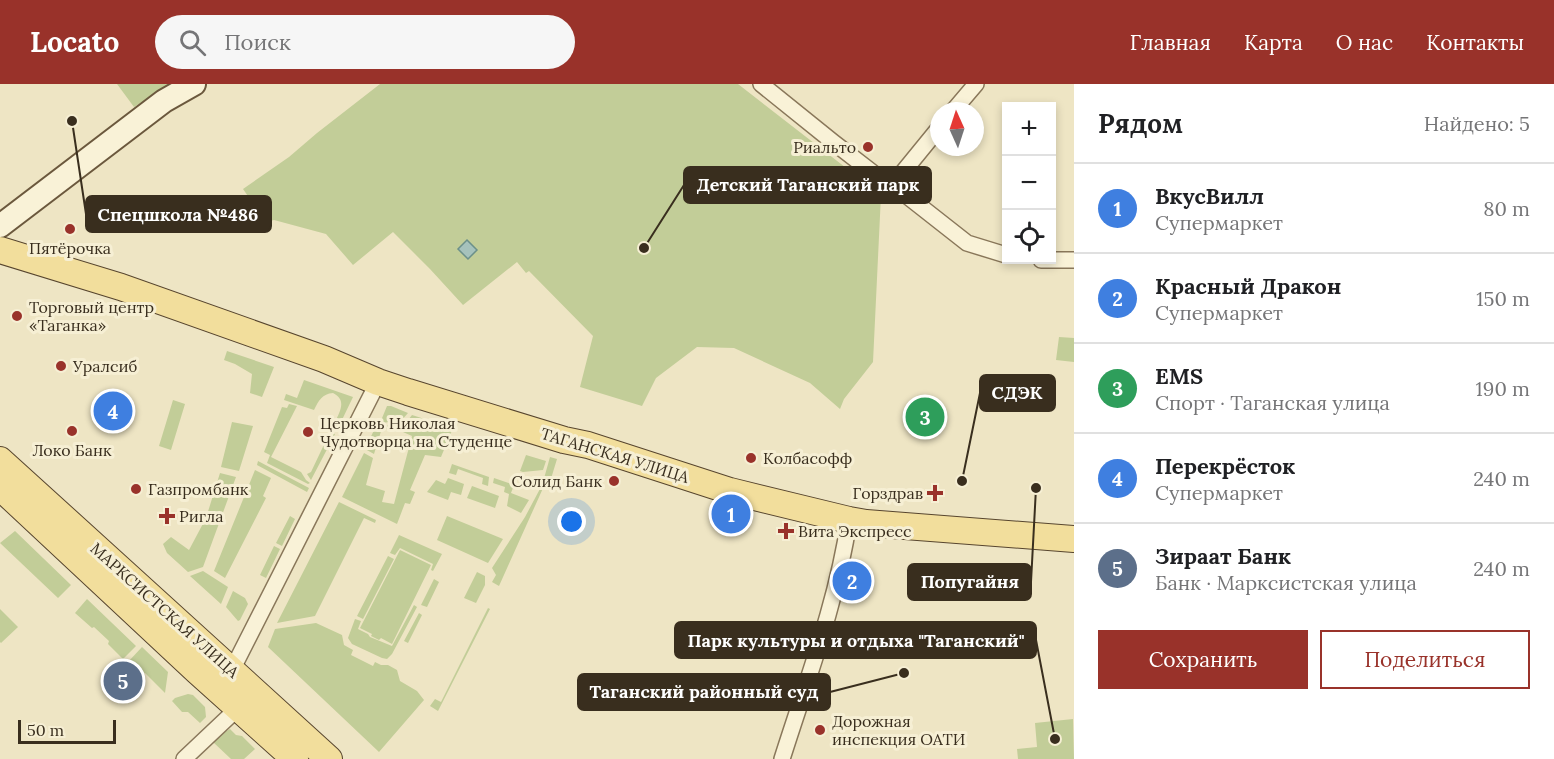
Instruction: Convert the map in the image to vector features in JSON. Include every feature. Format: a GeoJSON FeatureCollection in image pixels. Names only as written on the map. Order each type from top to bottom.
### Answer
{"type":"FeatureCollection","features":[{"type":"Feature","properties":{"kind":"main road","name":"ТАГАНСКАЯ УЛИЦА"},"geometry":{"type":"LineString","coordinates":[[0,250],[122,287],[324,359],[378,382],[444,404],[588,445],[730,491],[849,520],[911,528],[1074,539]]}},
{"type":"Feature","properties":{"kind":"main road","name":"МАРКСИСТСКАЯ УЛИЦА"},"geometry":{"type":"LineString","coordinates":[[0,460],[329,759]]}},
{"type":"Feature","properties":{"kind":"main road","name":"МАРКСИСТСКАЯ УЛИЦА"},"geometry":{"type":"LineString","coordinates":[[0,487],[295,759]]}},
{"type":"Feature","properties":{"kind":"street"},"geometry":{"type":"LineString","coordinates":[[0,226],[164,101],[194,84]]}},
{"type":"Feature","properties":{"kind":"street"},"geometry":{"type":"LineString","coordinates":[[761,84],[833,142],[967,243],[1002,254]]}},
{"type":"Feature","properties":{"kind":"street"},"geometry":{"type":"LineString","coordinates":[[961,102],[976,84]]}},
{"type":"Feature","properties":{"kind":"street"},"geometry":{"type":"LineString","coordinates":[[897,189],[899,177],[930,139]]}},
{"type":"Feature","properties":{"kind":"street"},"geometry":{"type":"LineString","coordinates":[[1056,260],[1074,260]]}},
{"type":"Feature","properties":{"kind":"street"},"geometry":{"type":"LineString","coordinates":[[232,670],[378,382]]}},
{"type":"Feature","properties":{"kind":"street"},"geometry":{"type":"LineString","coordinates":[[782,759],[832,599],[849,520]]}},
{"type":"Feature","properties":{"kind":"street"},"geometry":{"type":"LineString","coordinates":[[184,759],[238,708]]}},
{"type":"Feature","properties":{"kind":"green space"},"geometry":{"type":"Polygon","coordinates":[[[117,84],[171,84],[134,107],[117,84]]]}},
{"type":"Feature","properties":{"kind":"green space"},"geometry":{"type":"Polygon","coordinates":[[[380,84],[738,84],[881,195],[873,362],[844,399],[840,409],[810,383],[734,348],[697,347],[656,378],[642,406],[580,387],[593,336],[529,271],[526,273],[517,262],[463,305],[393,232],[353,265],[326,234],[274,220],[266,222],[243,189],[289,157],[380,84]]]}},
{"type":"Feature","properties":{"kind":"green space"},"geometry":{"type":"Polygon","coordinates":[[[1059,337],[1074,338],[1074,362],[1056,360],[1059,337]]]}},
{"type":"Feature","properties":{"kind":"green space"},"geometry":{"type":"Polygon","coordinates":[[[227,351],[274,367],[262,397],[250,393],[252,374],[224,360],[227,351]]]}},
{"type":"Feature","properties":{"kind":"green space"},"geometry":{"type":"Polygon","coordinates":[[[304,380],[353,397],[340,424],[335,422],[341,402],[333,393],[321,398],[314,410],[284,400],[286,394],[297,398],[304,380]]]}},
{"type":"Feature","properties":{"kind":"green space"},"geometry":{"type":"Polygon","coordinates":[[[173,400],[185,404],[171,450],[159,446],[173,400]]]}},
{"type":"Feature","properties":{"kind":"green space"},"geometry":{"type":"Polygon","coordinates":[[[289,404],[297,406],[271,457],[301,472],[310,483],[308,484],[267,463],[270,455],[264,452],[282,407],[287,408],[289,404]]]}},
{"type":"Feature","properties":{"kind":"green space"},"geometry":{"type":"Polygon","coordinates":[[[387,406],[408,413],[401,421],[380,423],[387,406]]]}},
{"type":"Feature","properties":{"kind":"green space"},"geometry":{"type":"Polygon","coordinates":[[[412,415],[453,428],[441,457],[425,455],[410,490],[415,492],[410,504],[405,503],[397,524],[342,497],[364,453],[373,458],[366,485],[385,491],[382,502],[394,504],[412,436],[403,432],[404,425],[412,415]]]}},
{"type":"Feature","properties":{"kind":"green space"},"geometry":{"type":"Polygon","coordinates":[[[232,422],[253,426],[239,471],[221,467],[232,422]]]}},
{"type":"Feature","properties":{"kind":"green space"},"geometry":{"type":"Polygon","coordinates":[[[399,425],[398,432],[382,428],[374,454],[365,449],[376,426],[399,425]]]}},
{"type":"Feature","properties":{"kind":"green space"},"geometry":{"type":"Polygon","coordinates":[[[330,432],[335,434],[311,480],[307,474],[311,472],[330,432]]]}},
{"type":"Feature","properties":{"kind":"green space"},"geometry":{"type":"Polygon","coordinates":[[[526,455],[546,461],[543,470],[520,471],[526,455]]]}},
{"type":"Feature","properties":{"kind":"green space"},"geometry":{"type":"Polygon","coordinates":[[[550,457],[557,459],[550,482],[543,482],[550,457]]]}},
{"type":"Feature","properties":{"kind":"green space"},"geometry":{"type":"Polygon","coordinates":[[[258,461],[309,488],[307,492],[257,465],[258,461]]]}},
{"type":"Feature","properties":{"kind":"green space"},"geometry":{"type":"Polygon","coordinates":[[[452,464],[489,477],[488,486],[482,484],[483,478],[458,469],[456,475],[449,473],[452,464]]]}},
{"type":"Feature","properties":{"kind":"green space"},"geometry":{"type":"Polygon","coordinates":[[[255,470],[271,478],[263,496],[266,498],[225,578],[214,571],[255,470]]]}},
{"type":"Feature","properties":{"kind":"green space"},"geometry":{"type":"Polygon","coordinates":[[[220,473],[236,477],[203,567],[188,572],[167,553],[163,544],[171,537],[189,550],[206,518],[220,473]]]}},
{"type":"Feature","properties":{"kind":"green space"},"geometry":{"type":"Polygon","coordinates":[[[448,478],[464,484],[461,495],[451,492],[448,500],[427,492],[436,480],[445,484],[448,478]]]}},
{"type":"Feature","properties":{"kind":"green space"},"geometry":{"type":"Polygon","coordinates":[[[494,478],[514,485],[511,493],[529,500],[521,513],[507,506],[509,494],[504,492],[505,487],[493,483],[494,478]]]}},
{"type":"Feature","properties":{"kind":"green space"},"geometry":{"type":"Polygon","coordinates":[[[472,486],[499,496],[495,508],[467,498],[472,486]]]}},
{"type":"Feature","properties":{"kind":"green space"},"geometry":{"type":"Polygon","coordinates":[[[544,486],[499,586],[492,582],[496,575],[492,568],[525,517],[541,487],[544,486]]]}},
{"type":"Feature","properties":{"kind":"green space"},"geometry":{"type":"Polygon","coordinates":[[[339,502],[376,520],[375,523],[364,518],[315,616],[277,623],[339,502]]]}},
{"type":"Feature","properties":{"kind":"green space"},"geometry":{"type":"Polygon","coordinates":[[[290,516],[295,519],[282,546],[276,543],[290,516]]]}},
{"type":"Feature","properties":{"kind":"green space"},"geometry":{"type":"Polygon","coordinates":[[[447,516],[503,539],[488,563],[437,540],[447,516]]]}},
{"type":"Feature","properties":{"kind":"green space"},"geometry":{"type":"Polygon","coordinates":[[[15,531],[71,585],[58,598],[0,543],[15,531]]]}},
{"type":"Feature","properties":{"kind":"green space"},"geometry":{"type":"Polygon","coordinates":[[[399,535],[442,554],[433,571],[431,570],[433,564],[400,548],[395,555],[390,553],[399,535]]]}},
{"type":"Feature","properties":{"kind":"green space"},"geometry":{"type":"Polygon","coordinates":[[[274,546],[280,549],[266,578],[260,575],[274,546]]]}},
{"type":"Feature","properties":{"kind":"green space"},"geometry":{"type":"Polygon","coordinates":[[[400,550],[431,565],[392,644],[371,636],[372,634],[360,628],[400,550]]]}},
{"type":"Feature","properties":{"kind":"green space"},"geometry":{"type":"Polygon","coordinates":[[[388,556],[394,559],[363,619],[357,616],[388,556]]]}},
{"type":"Feature","properties":{"kind":"green space"},"geometry":{"type":"Polygon","coordinates":[[[203,571],[228,587],[221,604],[190,576],[203,571]]]}},
{"type":"Feature","properties":{"kind":"green space"},"geometry":{"type":"Polygon","coordinates":[[[477,572],[485,576],[485,585],[476,603],[464,598],[477,572]]]}},
{"type":"Feature","properties":{"kind":"green space"},"geometry":{"type":"Polygon","coordinates":[[[434,579],[439,582],[427,607],[421,605],[434,579]]]}},
{"type":"Feature","properties":{"kind":"green space"},"geometry":{"type":"Polygon","coordinates":[[[233,591],[245,598],[248,604],[238,621],[226,607],[233,591]]]}},
{"type":"Feature","properties":{"kind":"green space"},"geometry":{"type":"Polygon","coordinates":[[[87,599],[136,646],[123,659],[108,644],[109,641],[75,613],[87,599]]]}},
{"type":"Feature","properties":{"kind":"green space"},"geometry":{"type":"Polygon","coordinates":[[[414,605],[417,607],[392,654],[387,659],[352,644],[348,638],[355,619],[361,621],[358,629],[392,646],[414,605]]]}},
{"type":"Feature","properties":{"kind":"green space"},"geometry":{"type":"Polygon","coordinates":[[[488,608],[490,609],[438,711],[430,706],[435,699],[441,702],[488,608]]]}},
{"type":"Feature","properties":{"kind":"green space"},"geometry":{"type":"Polygon","coordinates":[[[0,609],[18,627],[1,643],[0,642],[0,609]]]}},
{"type":"Feature","properties":{"kind":"green space"},"geometry":{"type":"Polygon","coordinates":[[[419,613],[422,615],[408,643],[404,641],[419,613]]]}},
{"type":"Feature","properties":{"kind":"green space"},"geometry":{"type":"Polygon","coordinates":[[[316,623],[342,635],[344,645],[353,650],[351,655],[373,666],[375,662],[397,670],[400,681],[417,691],[424,700],[379,752],[268,647],[275,629],[316,623]]]}},
{"type":"Feature","properties":{"kind":"green space"},"geometry":{"type":"Polygon","coordinates":[[[142,647],[168,672],[165,693],[145,673],[138,671],[128,662],[142,647]]]}},
{"type":"Feature","properties":{"kind":"green space"},"geometry":{"type":"Polygon","coordinates":[[[188,694],[193,695],[205,707],[206,717],[200,723],[188,712],[182,712],[172,701],[188,694]]]}},
{"type":"Feature","properties":{"kind":"green space"},"geometry":{"type":"Polygon","coordinates":[[[1073,719],[1074,759],[1018,759],[1017,749],[1037,747],[1035,723],[1073,719]]]}},
{"type":"Feature","properties":{"kind":"green space"},"geometry":{"type":"Polygon","coordinates":[[[230,729],[236,735],[242,736],[255,749],[244,759],[231,759],[213,742],[230,729]]]}},
{"type":"Feature","properties":{"kind":"water"},"geometry":{"type":"Polygon","coordinates":[[[467,240],[477,250],[468,259],[458,249],[467,240]]]}},
{"type":"Feature","properties":{"kind":"place","name":"Спецшкола №486"},"geometry":{"type":"Point","coordinates":[72,121]}},
{"type":"Feature","properties":{"kind":"place","name":"Риальто"},"geometry":{"type":"Point","coordinates":[868,147]}},
{"type":"Feature","properties":{"kind":"place","name":"Пятёрочка"},"geometry":{"type":"Point","coordinates":[70,229]}},
{"type":"Feature","properties":{"kind":"place","name":"Детский Таганский парк"},"geometry":{"type":"Point","coordinates":[644,248]}},
{"type":"Feature","properties":{"kind":"place","name":"Торговый центр «Таганка»"},"geometry":{"type":"Point","coordinates":[17,316]}},
{"type":"Feature","properties":{"kind":"place","name":"Уралсиб"},"geometry":{"type":"Point","coordinates":[61,366]}},
{"type":"Feature","properties":{"kind":"place","name":"Перекрёсток"},"geometry":{"type":"Point","coordinates":[113,411]}},
{"type":"Feature","properties":{"kind":"place","name":"EMS"},"geometry":{"type":"Point","coordinates":[925,417]}},
{"type":"Feature","properties":{"kind":"place","name":"Локо Банк"},"geometry":{"type":"Point","coordinates":[72,431]}},
{"type":"Feature","properties":{"kind":"place","name":"Церковь Николая Чудотворца на Студенце"},"geometry":{"type":"Point","coordinates":[308,432]}},
{"type":"Feature","properties":{"kind":"place","name":"Колбасофф"},"geometry":{"type":"Point","coordinates":[751,458]}},
{"type":"Feature","properties":{"kind":"place","name":"Солид Банк"},"geometry":{"type":"Point","coordinates":[614,481]}},
{"type":"Feature","properties":{"kind":"place","name":"СДЭК"},"geometry":{"type":"Point","coordinates":[962,481]}},
{"type":"Feature","properties":{"kind":"place","name":"Попугайня"},"geometry":{"type":"Point","coordinates":[1036,488]}},
{"type":"Feature","properties":{"kind":"place","name":"Газпромбанк"},"geometry":{"type":"Point","coordinates":[136,489]}},
{"type":"Feature","properties":{"kind":"place","name":"Горздрав"},"geometry":{"type":"Point","coordinates":[935,493]}},
{"type":"Feature","properties":{"kind":"place","name":"ВкусВилл"},"geometry":{"type":"Point","coordinates":[731,514]}},
{"type":"Feature","properties":{"kind":"place","name":"Ригла"},"geometry":{"type":"Point","coordinates":[167,516]}},
{"type":"Feature","properties":{"kind":"place","name":"Вита Экспресс"},"geometry":{"type":"Point","coordinates":[786,531]}},
{"type":"Feature","properties":{"kind":"place","name":"Красный Дракон"},"geometry":{"type":"Point","coordinates":[852,581]}},
{"type":"Feature","properties":{"kind":"place","name":"Таганский районный суд"},"geometry":{"type":"Point","coordinates":[904,673]}},
{"type":"Feature","properties":{"kind":"place","name":"Зираат Банк"},"geometry":{"type":"Point","coordinates":[123,681]}},
{"type":"Feature","properties":{"kind":"place","name":"Дорожная инспекция ОАТИ"},"geometry":{"type":"Point","coordinates":[820,730]}},
{"type":"Feature","properties":{"kind":"place","name":"Парк культуры и отдыха \"Таганский\""},"geometry":{"type":"Point","coordinates":[1055,739]}}]}
